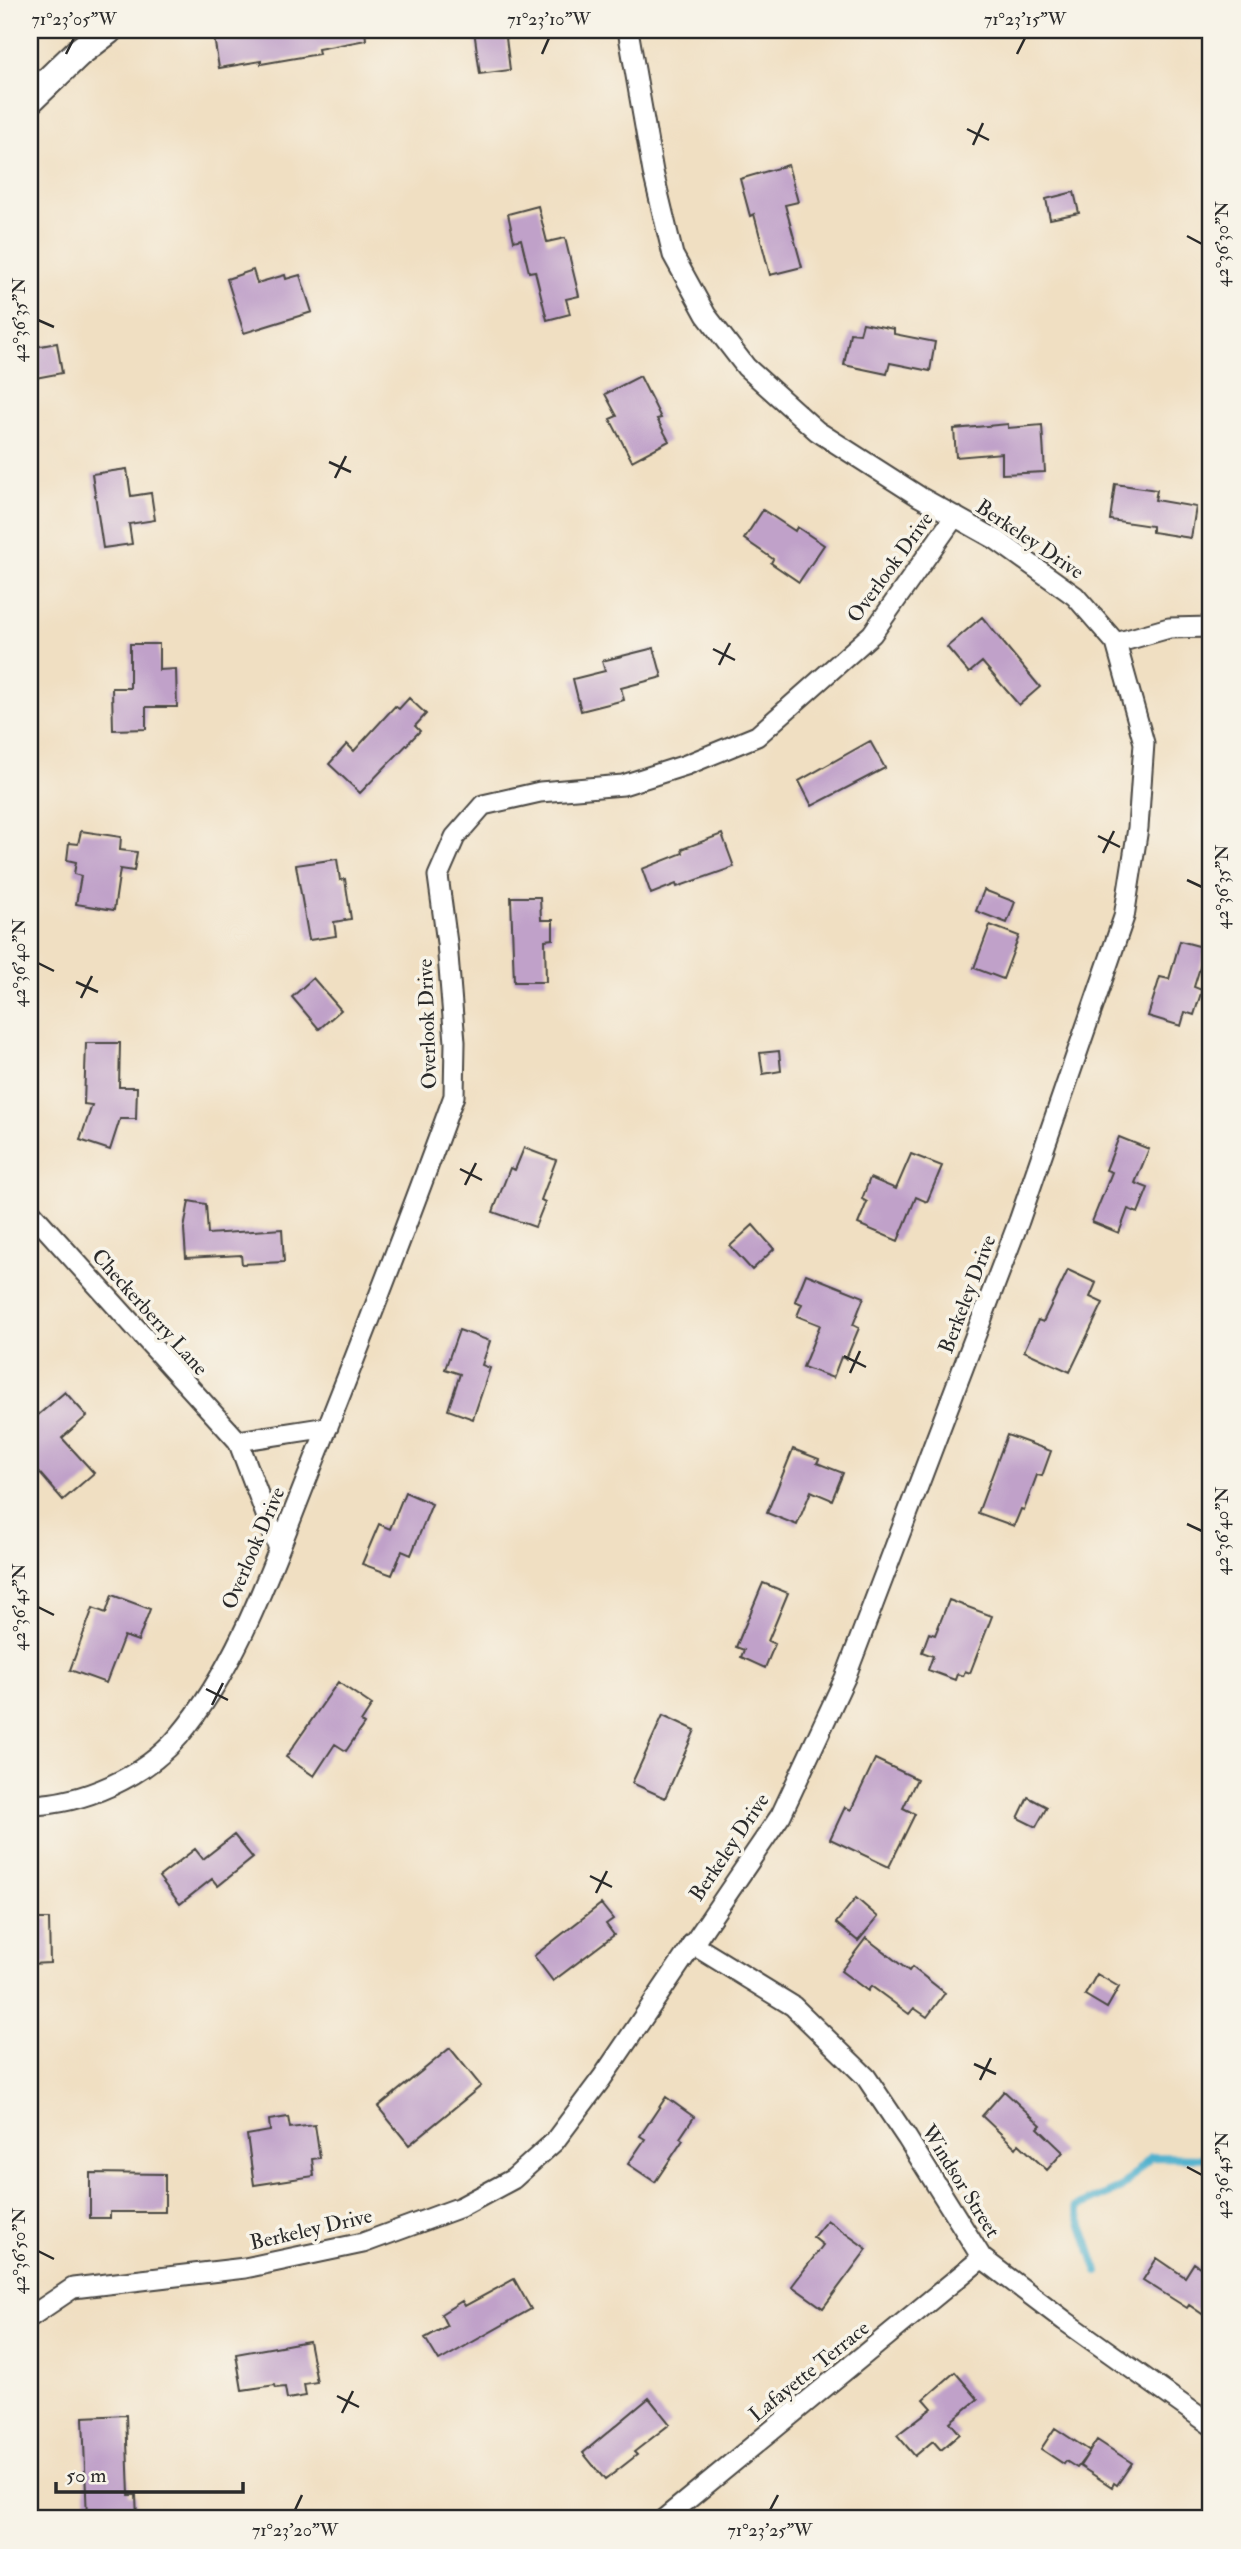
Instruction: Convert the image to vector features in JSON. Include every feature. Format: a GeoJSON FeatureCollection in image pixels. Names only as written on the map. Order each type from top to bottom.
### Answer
{"type":"FeatureCollection","features":[{"type":"Feature","properties":{"kind":"main road"},"geometry":{"type":"LineString","coordinates":[[30,99],[78,53],[107,30]]}},
{"type":"Feature","properties":{"kind":"street","name":"Berkeley Drive"},"geometry":{"type":"LineString","coordinates":[[30,2316],[73,2288],[245,2268],[363,2243],[460,2207],[513,2179],[554,2142],[602,2078],[781,1815],[845,1678],[1019,1221],[1124,917],[1138,828],[1144,743],[1116,643],[1075,596],[997,540],[817,431],[746,366],[706,315],[673,255],[653,172],[628,30]]}},
{"type":"Feature","properties":{"kind":"street","name":"Overlook Drive"},"geometry":{"type":"LineString","coordinates":[[30,1805],[50,1805],[101,1792],[139,1770],[177,1738],[212,1693],[279,1549],[454,1096],[454,1029],[438,876],[455,837],[483,805],[540,792],[623,785],[685,765],[757,736],[872,634],[955,516]]}},
{"type":"Feature","properties":{"kind":"street"},"geometry":{"type":"LineString","coordinates":[[1116,643],[1169,628],[1211,627]]}},
{"type":"Feature","properties":{"kind":"street","name":"Checkerberry Lane"},"geometry":{"type":"LineString","coordinates":[[30,1211],[238,1441],[279,1549]]}},
{"type":"Feature","properties":{"kind":"street"},"geometry":{"type":"LineString","coordinates":[[238,1441],[328,1427]]}},
{"type":"Feature","properties":{"kind":"street","name":"Windsor Street"},"geometry":{"type":"LineString","coordinates":[[692,1944],[793,2006],[866,2077],[982,2258],[1086,2337],[1211,2425]]}},
{"type":"Feature","properties":{"kind":"street","name":"Lafayette Terrace"},"geometry":{"type":"LineString","coordinates":[[664,2519],[982,2258]]}},
{"type":"Feature","properties":{"kind":"building"},"geometry":{"type":"Polygon","coordinates":[[[254,30],[365,30],[366,40],[318,49],[319,54],[219,68],[214,37],[254,30]]]}},
{"type":"Feature","properties":{"kind":"building"},"geometry":{"type":"Polygon","coordinates":[[[474,30],[505,30],[510,70],[480,74],[474,30]]]}},
{"type":"Feature","properties":{"kind":"building"},"geometry":{"type":"Polygon","coordinates":[[[788,165],[798,202],[785,205],[802,267],[770,275],[754,214],[750,216],[740,179],[788,165]]]}},
{"type":"Feature","properties":{"kind":"building"},"geometry":{"type":"Polygon","coordinates":[[[1074,192],[1079,213],[1050,219],[1046,199],[1074,192]]]}},
{"type":"Feature","properties":{"kind":"building"},"geometry":{"type":"Polygon","coordinates":[[[538,206],[547,242],[565,238],[579,296],[566,299],[570,314],[547,320],[535,271],[529,272],[521,239],[514,241],[508,214],[538,206]]]}},
{"type":"Feature","properties":{"kind":"building"},"geometry":{"type":"Polygon","coordinates":[[[253,270],[257,283],[285,275],[286,279],[300,275],[312,312],[244,333],[227,279],[253,270]]]}},
{"type":"Feature","properties":{"kind":"building"},"geometry":{"type":"Polygon","coordinates":[[[863,323],[894,329],[894,334],[935,342],[930,371],[890,363],[887,374],[844,365],[850,333],[860,334],[863,323]]]}},
{"type":"Feature","properties":{"kind":"building"},"geometry":{"type":"Polygon","coordinates":[[[57,343],[62,373],[30,379],[30,348],[57,343]]]}},
{"type":"Feature","properties":{"kind":"building"},"geometry":{"type":"Polygon","coordinates":[[[640,376],[669,441],[632,461],[610,419],[617,416],[605,394],[640,376]]]}},
{"type":"Feature","properties":{"kind":"building"},"geometry":{"type":"Polygon","coordinates":[[[1008,424],[1008,428],[1042,425],[1045,472],[1002,474],[1002,453],[956,457],[954,429],[1008,424]]]}},
{"type":"Feature","properties":{"kind":"building"},"geometry":{"type":"Polygon","coordinates":[[[127,469],[131,496],[151,493],[155,520],[129,524],[132,544],[103,548],[92,474],[127,469]]]}},
{"type":"Feature","properties":{"kind":"building"},"geometry":{"type":"Polygon","coordinates":[[[1115,484],[1157,490],[1155,500],[1196,507],[1191,538],[1152,532],[1152,526],[1110,520],[1115,484]]]}},
{"type":"Feature","properties":{"kind":"building"},"geometry":{"type":"Polygon","coordinates":[[[763,510],[795,531],[797,527],[824,545],[799,582],[771,563],[773,559],[744,539],[763,510]]]}},
{"type":"Feature","properties":{"kind":"building"},"geometry":{"type":"Polygon","coordinates":[[[982,617],[1040,687],[1019,705],[982,662],[969,673],[947,647],[982,617]]]}},
{"type":"Feature","properties":{"kind":"building"},"geometry":{"type":"Polygon","coordinates":[[[130,644],[159,644],[159,670],[176,669],[177,707],[146,707],[146,729],[113,730],[112,688],[130,688],[130,644]]]}},
{"type":"Feature","properties":{"kind":"building"},"geometry":{"type":"Polygon","coordinates":[[[654,648],[662,677],[621,688],[624,700],[581,711],[573,679],[605,671],[602,661],[654,648]]]}},
{"type":"Feature","properties":{"kind":"building"},"geometry":{"type":"Polygon","coordinates":[[[409,698],[426,714],[415,726],[420,731],[360,793],[329,764],[347,744],[354,751],[395,706],[399,709],[409,698]]]}},
{"type":"Feature","properties":{"kind":"building"},"geometry":{"type":"Polygon","coordinates":[[[870,741],[885,768],[812,806],[799,781],[870,741]]]}},
{"type":"Feature","properties":{"kind":"building"},"geometry":{"type":"Polygon","coordinates":[[[81,831],[121,837],[120,850],[137,852],[134,871],[120,869],[114,910],[76,904],[81,876],[74,874],[76,862],[67,860],[69,843],[78,844],[81,831]]]}},
{"type":"Feature","properties":{"kind":"building"},"geometry":{"type":"Polygon","coordinates":[[[722,834],[734,867],[651,894],[642,869],[683,853],[682,849],[722,834]]]}},
{"type":"Feature","properties":{"kind":"building"},"geometry":{"type":"Polygon","coordinates":[[[337,859],[340,880],[345,879],[351,919],[334,922],[336,936],[309,940],[296,865],[337,859]]]}},
{"type":"Feature","properties":{"kind":"building"},"geometry":{"type":"Polygon","coordinates":[[[984,890],[1015,902],[1007,923],[976,911],[984,890]]]}},
{"type":"Feature","properties":{"kind":"building"},"geometry":{"type":"Polygon","coordinates":[[[511,897],[540,897],[541,920],[553,920],[553,939],[545,940],[546,982],[514,982],[511,897]]]}},
{"type":"Feature","properties":{"kind":"building"},"geometry":{"type":"Polygon","coordinates":[[[990,925],[1019,936],[1003,979],[974,968],[990,925]]]}},
{"type":"Feature","properties":{"kind":"building"},"geometry":{"type":"Polygon","coordinates":[[[1180,941],[1206,948],[1194,987],[1202,990],[1194,1015],[1185,1012],[1181,1026],[1148,1016],[1160,977],[1169,979],[1180,941]]]}},
{"type":"Feature","properties":{"kind":"building"},"geometry":{"type":"Polygon","coordinates":[[[313,978],[341,1010],[319,1029],[292,997],[313,978]]]}},
{"type":"Feature","properties":{"kind":"building"},"geometry":{"type":"Polygon","coordinates":[[[86,1043],[120,1043],[119,1087],[137,1087],[136,1119],[120,1119],[110,1150],[80,1140],[92,1105],[84,1104],[86,1043]]]}},
{"type":"Feature","properties":{"kind":"building"},"geometry":{"type":"Polygon","coordinates":[[[779,1051],[781,1071],[763,1074],[760,1053],[779,1051]]]}},
{"type":"Feature","properties":{"kind":"building"},"geometry":{"type":"Polygon","coordinates":[[[1119,1137],[1149,1149],[1135,1183],[1148,1188],[1138,1213],[1128,1209],[1119,1233],[1092,1222],[1112,1172],[1106,1170],[1119,1137]]]}},
{"type":"Feature","properties":{"kind":"building"},"geometry":{"type":"Polygon","coordinates":[[[524,1148],[556,1160],[541,1200],[545,1202],[535,1227],[493,1212],[510,1168],[515,1170],[524,1148]]]}},
{"type":"Feature","properties":{"kind":"building"},"geometry":{"type":"Polygon","coordinates":[[[911,1154],[942,1166],[927,1202],[916,1197],[898,1241],[858,1224],[867,1202],[862,1199],[870,1178],[896,1189],[911,1154]]]}},
{"type":"Feature","properties":{"kind":"building"},"geometry":{"type":"Polygon","coordinates":[[[189,1201],[206,1204],[208,1234],[282,1229],[284,1262],[242,1264],[241,1255],[186,1258],[184,1229],[189,1201]]]}},
{"type":"Feature","properties":{"kind":"building"},"geometry":{"type":"Polygon","coordinates":[[[753,1225],[774,1249],[752,1270],[730,1246],[753,1225]]]}},
{"type":"Feature","properties":{"kind":"building"},"geometry":{"type":"Polygon","coordinates":[[[1068,1270],[1096,1283],[1090,1297],[1103,1303],[1070,1372],[1024,1351],[1038,1320],[1043,1322],[1068,1270]]]}},
{"type":"Feature","properties":{"kind":"building"},"geometry":{"type":"Polygon","coordinates":[[[806,1274],[864,1297],[853,1325],[859,1328],[846,1359],[841,1357],[833,1378],[803,1367],[820,1325],[797,1316],[802,1304],[795,1301],[806,1274]]]}},
{"type":"Feature","properties":{"kind":"building"},"geometry":{"type":"Polygon","coordinates":[[[459,1330],[490,1341],[482,1365],[490,1368],[473,1419],[448,1410],[460,1374],[445,1369],[459,1330]]]}},
{"type":"Feature","properties":{"kind":"building"},"geometry":{"type":"Polygon","coordinates":[[[65,1392],[87,1416],[62,1438],[94,1473],[63,1500],[30,1462],[30,1422],[65,1392]]]}},
{"type":"Feature","properties":{"kind":"building"},"geometry":{"type":"Polygon","coordinates":[[[1007,1435],[1051,1451],[1042,1476],[1037,1475],[1024,1510],[1021,1509],[1014,1526],[978,1513],[1007,1435]]]}},
{"type":"Feature","properties":{"kind":"building"},"geometry":{"type":"Polygon","coordinates":[[[793,1449],[819,1459],[817,1463],[843,1473],[832,1500],[811,1491],[797,1525],[767,1513],[793,1449]]]}},
{"type":"Feature","properties":{"kind":"building"},"geometry":{"type":"Polygon","coordinates":[[[405,1492],[432,1504],[411,1555],[402,1551],[392,1575],[362,1564],[379,1524],[390,1529],[405,1492]]]}},
{"type":"Feature","properties":{"kind":"building"},"geometry":{"type":"Polygon","coordinates":[[[763,1583],[788,1593],[768,1641],[775,1644],[765,1668],[741,1657],[744,1650],[736,1647],[763,1583]]]}},
{"type":"Feature","properties":{"kind":"building"},"geometry":{"type":"Polygon","coordinates":[[[112,1595],[150,1609],[138,1641],[124,1636],[106,1683],[70,1670],[93,1608],[106,1613],[112,1595]]]}},
{"type":"Feature","properties":{"kind":"building"},"geometry":{"type":"Polygon","coordinates":[[[949,1600],[992,1616],[970,1673],[965,1671],[963,1676],[957,1674],[955,1680],[928,1670],[933,1656],[922,1652],[929,1633],[935,1635],[949,1600]]]}},
{"type":"Feature","properties":{"kind":"building"},"geometry":{"type":"Polygon","coordinates":[[[338,1682],[372,1705],[361,1722],[364,1724],[346,1751],[335,1744],[314,1776],[286,1757],[338,1682]]]}},
{"type":"Feature","properties":{"kind":"building"},"geometry":{"type":"Polygon","coordinates":[[[663,1715],[695,1730],[665,1798],[632,1783],[663,1715]]]}},
{"type":"Feature","properties":{"kind":"building"},"geometry":{"type":"Polygon","coordinates":[[[875,1759],[917,1779],[903,1808],[915,1814],[889,1867],[830,1839],[845,1807],[851,1810],[875,1759]]]}},
{"type":"Feature","properties":{"kind":"building"},"geometry":{"type":"Polygon","coordinates":[[[1028,1797],[1047,1807],[1036,1827],[1018,1818],[1028,1797]]]}},
{"type":"Feature","properties":{"kind":"building"},"geometry":{"type":"Polygon","coordinates":[[[234,1835],[253,1858],[218,1886],[212,1879],[180,1904],[159,1877],[195,1849],[203,1859],[234,1835]]]}},
{"type":"Feature","properties":{"kind":"building"},"geometry":{"type":"Polygon","coordinates":[[[856,1898],[878,1917],[858,1941],[836,1923],[856,1898]]]}},
{"type":"Feature","properties":{"kind":"building"},"geometry":{"type":"Polygon","coordinates":[[[601,1904],[613,1919],[606,1924],[614,1935],[553,1981],[534,1956],[601,1904]]]}},
{"type":"Feature","properties":{"kind":"building"},"geometry":{"type":"Polygon","coordinates":[[[30,1919],[49,1919],[50,1963],[30,1964],[30,1919]]]}},
{"type":"Feature","properties":{"kind":"building"},"geometry":{"type":"Polygon","coordinates":[[[866,1938],[909,1971],[912,1967],[945,1993],[927,2017],[914,2008],[909,2014],[871,1986],[868,1991],[841,1971],[866,1938]]]}},
{"type":"Feature","properties":{"kind":"building"},"geometry":{"type":"Polygon","coordinates":[[[1097,1974],[1119,1987],[1107,2008],[1085,1995],[1097,1974]]]}},
{"type":"Feature","properties":{"kind":"building"},"geometry":{"type":"Polygon","coordinates":[[[450,2048],[481,2086],[409,2145],[378,2107],[450,2048]]]}},
{"type":"Feature","properties":{"kind":"building"},"geometry":{"type":"Polygon","coordinates":[[[1004,2091],[1041,2125],[1038,2128],[1063,2152],[1047,2170],[1019,2144],[1016,2148],[982,2116],[1004,2091]]]}},
{"type":"Feature","properties":{"kind":"building"},"geometry":{"type":"Polygon","coordinates":[[[666,2097],[694,2117],[680,2138],[683,2140],[655,2182],[628,2164],[645,2139],[640,2136],[666,2097]]]}},
{"type":"Feature","properties":{"kind":"building"},"geometry":{"type":"Polygon","coordinates":[[[288,2117],[290,2128],[315,2125],[320,2158],[312,2159],[314,2176],[254,2185],[247,2135],[270,2131],[269,2120],[288,2117]]]}},
{"type":"Feature","properties":{"kind":"building"},"geometry":{"type":"Polygon","coordinates":[[[90,2173],[165,2174],[165,2212],[110,2212],[110,2218],[90,2218],[90,2173]]]}},
{"type":"Feature","properties":{"kind":"building"},"geometry":{"type":"Polygon","coordinates":[[[827,2220],[867,2249],[823,2308],[792,2286],[823,2245],[813,2237],[827,2220]]]}},
{"type":"Feature","properties":{"kind":"building"},"geometry":{"type":"Polygon","coordinates":[[[1157,2258],[1185,2277],[1194,2263],[1211,2275],[1211,2320],[1143,2280],[1157,2258]]]}},
{"type":"Feature","properties":{"kind":"building"},"geometry":{"type":"Polygon","coordinates":[[[514,2279],[531,2309],[439,2361],[425,2338],[447,2326],[441,2314],[462,2301],[465,2306],[514,2279]]]}},
{"type":"Feature","properties":{"kind":"building"},"geometry":{"type":"Polygon","coordinates":[[[309,2341],[317,2382],[304,2384],[306,2396],[287,2399],[285,2387],[276,2388],[275,2385],[242,2390],[236,2354],[309,2341]]]}},
{"type":"Feature","properties":{"kind":"building"},"geometry":{"type":"Polygon","coordinates":[[[955,2372],[978,2399],[950,2422],[960,2434],[941,2450],[933,2441],[915,2456],[897,2435],[932,2408],[924,2399],[955,2372]]]}},
{"type":"Feature","properties":{"kind":"building"},"geometry":{"type":"Polygon","coordinates":[[[649,2398],[670,2424],[634,2452],[637,2455],[605,2480],[583,2453],[649,2398]]]}},
{"type":"Feature","properties":{"kind":"building"},"geometry":{"type":"Polygon","coordinates":[[[126,2415],[129,2495],[136,2495],[137,2519],[87,2519],[83,2417],[126,2415]]]}},
{"type":"Feature","properties":{"kind":"building"},"geometry":{"type":"Polygon","coordinates":[[[1055,2428],[1090,2451],[1077,2468],[1066,2461],[1064,2464],[1041,2449],[1055,2428]]]}},
{"type":"Feature","properties":{"kind":"building"},"geometry":{"type":"Polygon","coordinates":[[[1097,2440],[1132,2463],[1117,2485],[1114,2483],[1112,2487],[1080,2466],[1097,2440]]]}},
{"type":"Feature","properties":{"kind":"waterway"},"geometry":{"type":"LineString","coordinates":[[1098,2272],[1076,2207],[1121,2188],[1151,2157],[1211,2158]]}}]}
